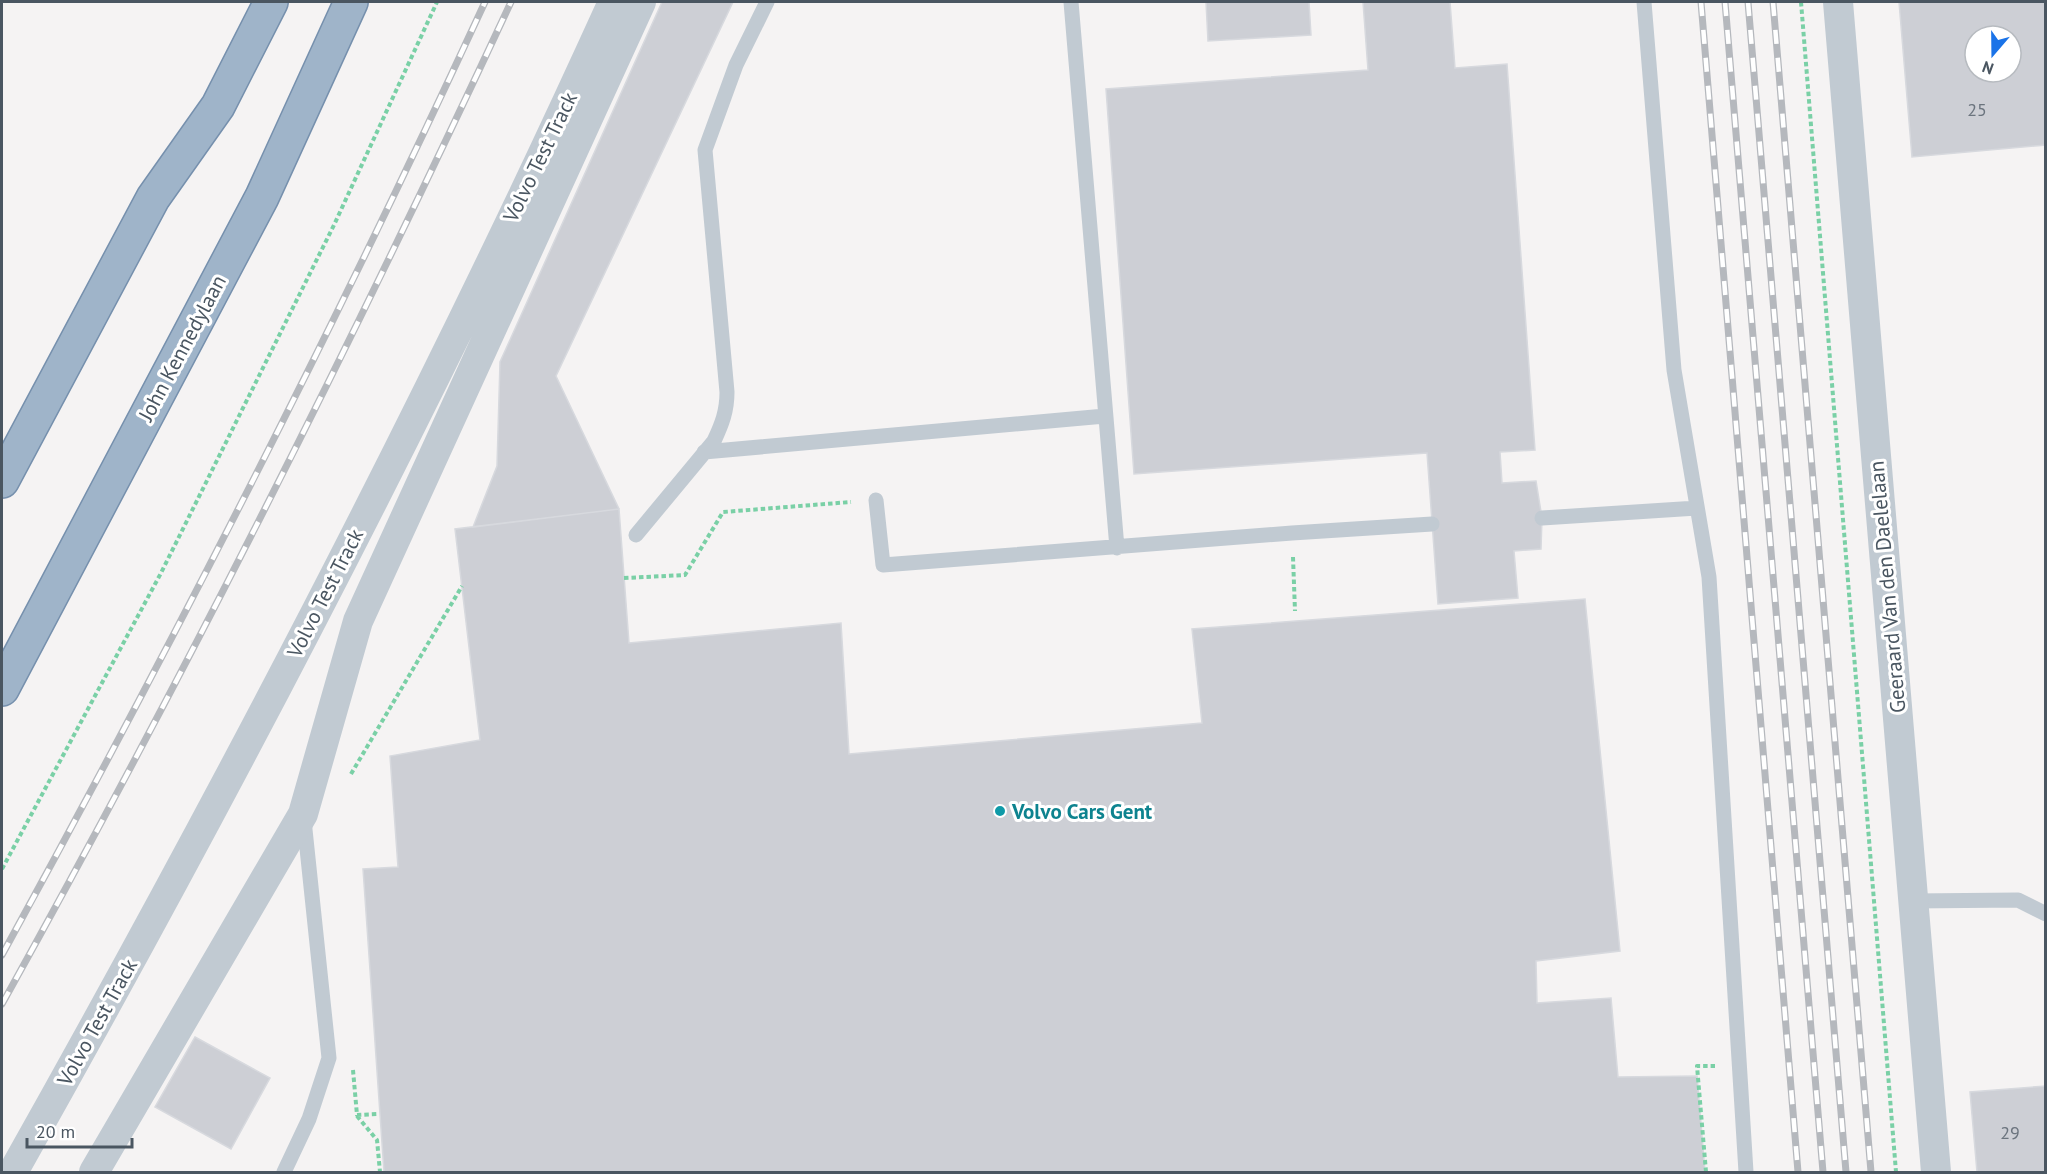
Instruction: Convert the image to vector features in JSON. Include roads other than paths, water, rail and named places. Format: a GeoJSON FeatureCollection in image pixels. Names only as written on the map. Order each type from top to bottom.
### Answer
{"type":"FeatureCollection","features":[{"type":"Feature","properties":{"kind":"highway"},"geometry":{"type":"LineString","coordinates":[[2,481],[153,198],[218,106],[271,2]]}},
{"type":"Feature","properties":{"kind":"highway","name":"John Kennedylaan"},"geometry":{"type":"LineString","coordinates":[[2,689],[262,197],[351,2]]}},
{"type":"Feature","properties":{"kind":"street","name":"Volvo Test Track"},"geometry":{"type":"LineString","coordinates":[[13,1173],[129,966],[246,748],[427,391],[613,2]]}},
{"type":"Feature","properties":{"kind":"street","name":"Volvo Test Track"},"geometry":{"type":"LineString","coordinates":[[93,1173],[303,814],[358,621],[641,2]]}},
{"type":"Feature","properties":{"kind":"street","name":"Geeraard Van den Daelelaan"},"geometry":{"type":"LineString","coordinates":[[1838,2],[1936,1173]]}},
{"type":"Feature","properties":{"kind":"lane"},"geometry":{"type":"LineString","coordinates":[[636,535],[714,441],[723,423],[727,407],[705,150],[736,65],[767,2]]}},
{"type":"Feature","properties":{"kind":"lane"},"geometry":{"type":"LineString","coordinates":[[1071,2],[1117,548]]}},
{"type":"Feature","properties":{"kind":"lane"},"geometry":{"type":"LineString","coordinates":[[1644,2],[1674,370],[1709,576],[1746,1173]]}},
{"type":"Feature","properties":{"kind":"lane"},"geometry":{"type":"LineString","coordinates":[[704,452],[1106,416]]}},
{"type":"Feature","properties":{"kind":"lane"},"geometry":{"type":"LineString","coordinates":[[876,500],[883,565],[1432,524]]}},
{"type":"Feature","properties":{"kind":"lane"},"geometry":{"type":"LineString","coordinates":[[1542,518],[1697,508]]}},
{"type":"Feature","properties":{"kind":"lane"},"geometry":{"type":"LineString","coordinates":[[284,1173],[309,1119],[329,1058],[303,814]]}},
{"type":"Feature","properties":{"kind":"lane"},"geometry":{"type":"LineString","coordinates":[[1913,901],[2018,900],[2046,914]]}},
{"type":"Feature","properties":{"kind":"lane"},"geometry":{"type":"LineString","coordinates":[[294,1151],[296,1173]]}},
{"type":"Feature","properties":{"kind":"railway"},"geometry":{"type":"LineString","coordinates":[[2,955],[129,720],[252,483],[371,243],[485,2]]}},
{"type":"Feature","properties":{"kind":"railway"},"geometry":{"type":"LineString","coordinates":[[2,1004],[70,881],[266,508],[511,2]]}},
{"type":"Feature","properties":{"kind":"railway"},"geometry":{"type":"LineString","coordinates":[[1701,2],[1798,1172]]}},
{"type":"Feature","properties":{"kind":"railway"},"geometry":{"type":"LineString","coordinates":[[1725,2],[1823,1172]]}},
{"type":"Feature","properties":{"kind":"railway"},"geometry":{"type":"LineString","coordinates":[[1748,2],[1846,1172]]}},
{"type":"Feature","properties":{"kind":"railway"},"geometry":{"type":"LineString","coordinates":[[1773,2],[1871,1172]]}},
{"type":"Feature","properties":{"kind":"place","name":"Volvo Cars Gent"},"geometry":{"type":"Point","coordinates":[1000,811]}}]}
